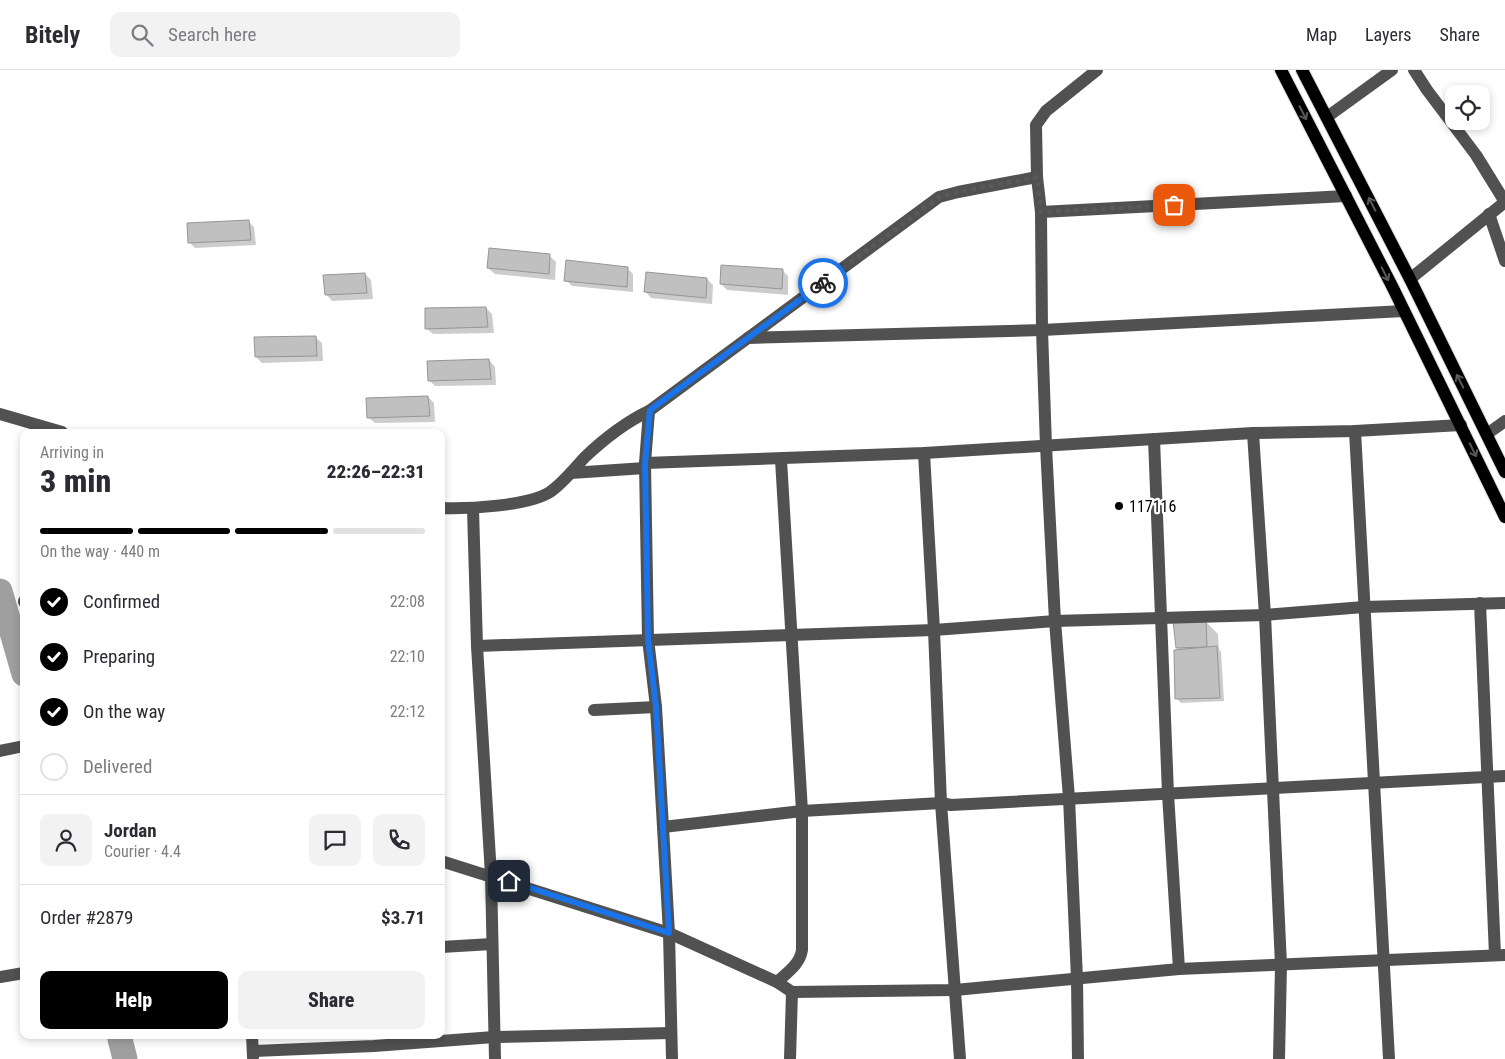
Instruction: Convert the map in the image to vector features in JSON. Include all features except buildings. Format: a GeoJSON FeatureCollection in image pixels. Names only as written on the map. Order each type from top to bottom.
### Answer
{"type":"FeatureCollection","features":[{"type":"Feature","properties":{"kind":"main road"},"geometry":{"type":"LineString","coordinates":[[1281,70],[1461,424],[1505,517]]}},
{"type":"Feature","properties":{"kind":"main road"},"geometry":{"type":"LineString","coordinates":[[1302,70],[1410,279],[1505,472]]}},
{"type":"Feature","properties":{"kind":"main road"},"geometry":{"type":"LineString","coordinates":[[1369,242],[1386,232]]}},
{"type":"Feature","properties":{"kind":"street"},"geometry":{"type":"LineString","coordinates":[[1078,1059],[1077,979],[1068,798],[1055,621],[1046,446],[1042,330],[1041,212],[1037,177],[1036,125],[1046,111],[1097,70]]}},
{"type":"Feature","properties":{"kind":"street"},"geometry":{"type":"LineString","coordinates":[[1327,117],[1392,70]]}},
{"type":"Feature","properties":{"kind":"street"},"geometry":{"type":"LineString","coordinates":[[1410,279],[1505,202],[1476,155],[1414,70]]}},
{"type":"Feature","properties":{"kind":"street"},"geometry":{"type":"LineString","coordinates":[[445,508],[473,509],[535,498],[549,492],[628,421],[650,410],[939,197],[1037,177]]}},
{"type":"Feature","properties":{"kind":"street"},"geometry":{"type":"LineString","coordinates":[[1041,212],[1346,196]]}},
{"type":"Feature","properties":{"kind":"street"},"geometry":{"type":"LineString","coordinates":[[1489,214],[1505,261]]}},
{"type":"Feature","properties":{"kind":"street"},"geometry":{"type":"LineString","coordinates":[[748,338],[1042,330],[1404,311]]}},
{"type":"Feature","properties":{"kind":"street"},"geometry":{"type":"LineString","coordinates":[[650,410],[645,466],[648,639],[656,707],[663,827],[669,933],[672,1059]]}},
{"type":"Feature","properties":{"kind":"street"},"geometry":{"type":"LineString","coordinates":[[0,414],[52,429]]}},
{"type":"Feature","properties":{"kind":"street"},"geometry":{"type":"LineString","coordinates":[[1487,434],[1505,422]]}},
{"type":"Feature","properties":{"kind":"street"},"geometry":{"type":"LineString","coordinates":[[571,473],[645,466],[924,454],[1252,433],[1355,431],[1461,424]]}},
{"type":"Feature","properties":{"kind":"street"},"geometry":{"type":"LineString","coordinates":[[1355,431],[1389,1059]]}},
{"type":"Feature","properties":{"kind":"street"},"geometry":{"type":"LineString","coordinates":[[1252,433],[1265,615],[1281,965],[1279,1059]]}},
{"type":"Feature","properties":{"kind":"street"},"geometry":{"type":"LineString","coordinates":[[1154,439],[1168,794],[1179,970]]}},
{"type":"Feature","properties":{"kind":"street"},"geometry":{"type":"LineString","coordinates":[[924,454],[941,803],[960,1059]]}},
{"type":"Feature","properties":{"kind":"street"},"geometry":{"type":"LineString","coordinates":[[777,982],[796,965],[801,957],[802,950],[802,811],[781,460]]}},
{"type":"Feature","properties":{"kind":"street"},"geometry":{"type":"LineString","coordinates":[[473,509],[477,646],[491,876],[495,1059]]}},
{"type":"Feature","properties":{"kind":"street"},"geometry":{"type":"LineString","coordinates":[[445,862],[669,933],[777,982],[792,992],[955,990],[1179,970],[1500,955],[1487,777],[1480,603]]}},
{"type":"Feature","properties":{"kind":"street"},"geometry":{"type":"LineString","coordinates":[[477,646],[934,630],[1055,621],[1265,615],[1364,607],[1505,603]]}},
{"type":"Feature","properties":{"kind":"street"},"geometry":{"type":"LineString","coordinates":[[594,710],[656,707]]}},
{"type":"Feature","properties":{"kind":"street"},"geometry":{"type":"LineString","coordinates":[[0,751],[20,747]]}},
{"type":"Feature","properties":{"kind":"street"},"geometry":{"type":"LineString","coordinates":[[663,827],[802,811],[1505,776]]}},
{"type":"Feature","properties":{"kind":"street"},"geometry":{"type":"LineString","coordinates":[[445,946],[492,944]]}},
{"type":"Feature","properties":{"kind":"street"},"geometry":{"type":"LineString","coordinates":[[0,978],[20,974]]}},
{"type":"Feature","properties":{"kind":"street"},"geometry":{"type":"LineString","coordinates":[[790,1059],[792,992]]}},
{"type":"Feature","properties":{"kind":"street"},"geometry":{"type":"LineString","coordinates":[[252,1039],[253,1055],[494,1037],[671,1032]]}},
{"type":"Feature","properties":{"kind":"street"},"geometry":{"type":"LineString","coordinates":[[374,1046],[375,1059]]}},
{"type":"Feature","properties":{"kind":"waterway"},"geometry":{"type":"LineString","coordinates":[[0,591],[20,660]]}},
{"type":"Feature","properties":{"kind":"waterway"},"geometry":{"type":"LineString","coordinates":[[120,1039],[125,1059]]}},
{"type":"Feature","properties":{"kind":"way so far"},"geometry":{"type":"LineString","coordinates":[[823,283],[939,197],[958,192],[1037,177],[1041,212],[1174,205]]}},
{"type":"Feature","properties":{"kind":"place","name":"117116"},"geometry":{"type":"Point","coordinates":[1119,506]}},
{"type":"Feature","properties":{"kind":"route"},"geometry":{"type":"LineString","coordinates":[[509,881],[669,933],[656,707],[648,639],[645,463],[650,410],[823,283]]}}]}
